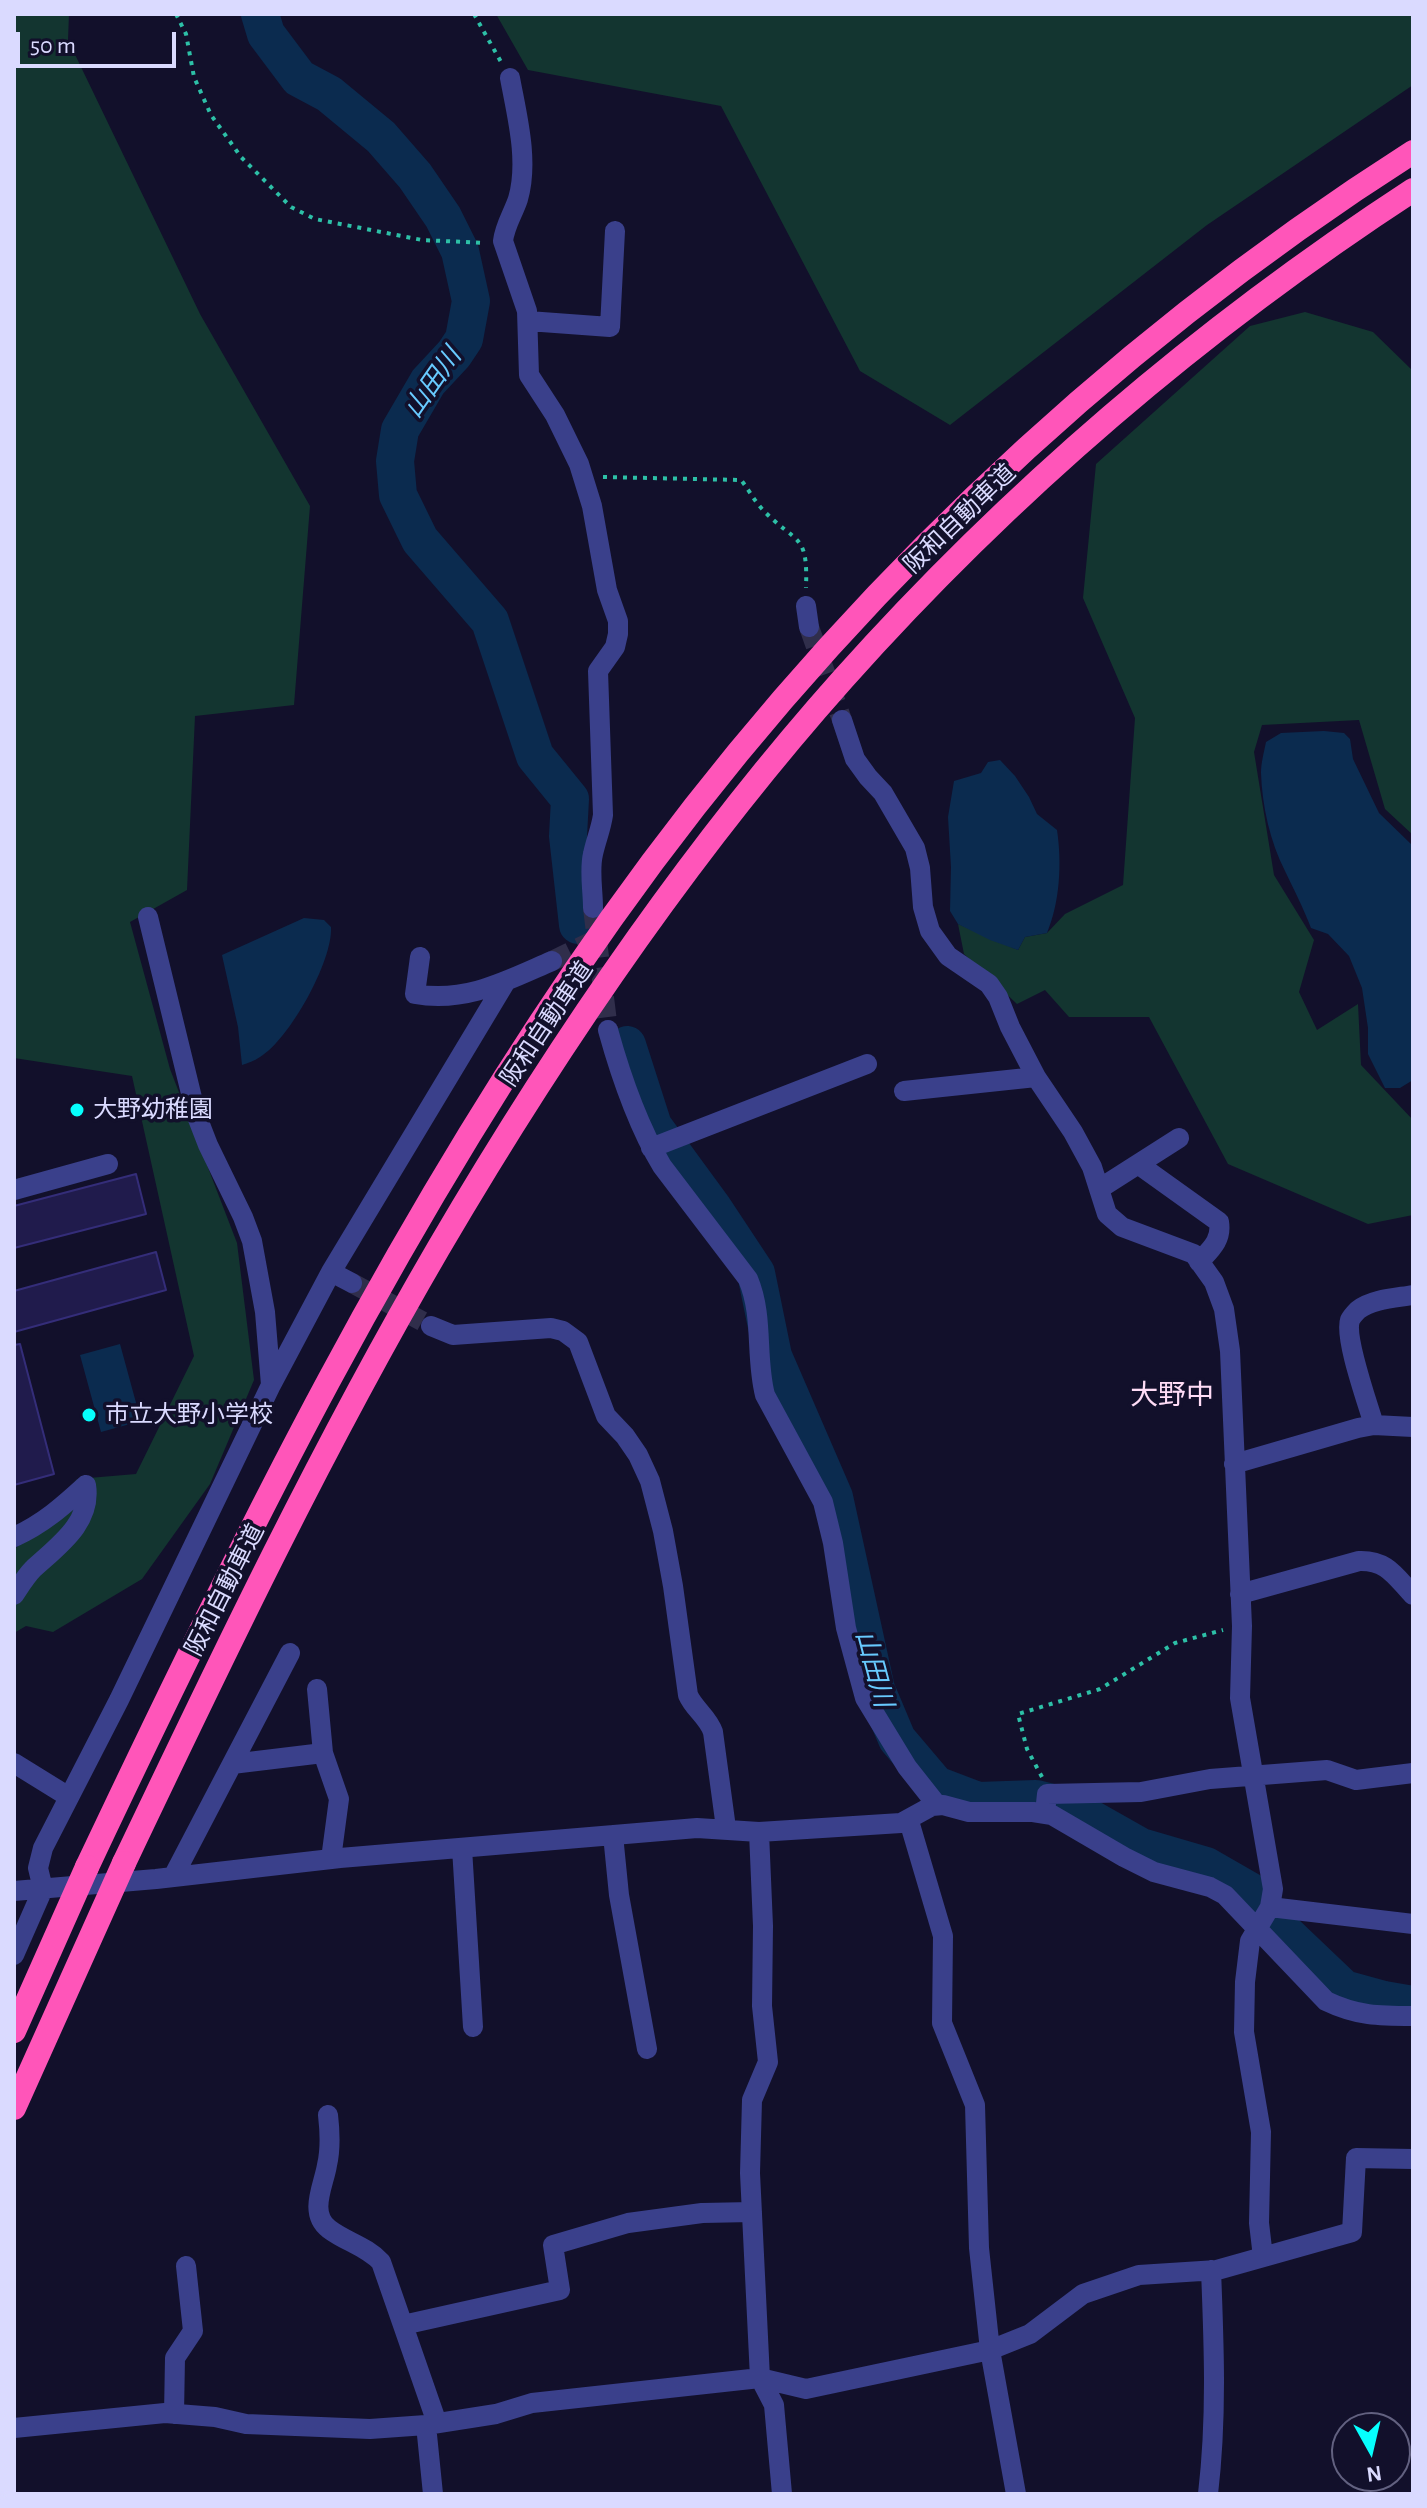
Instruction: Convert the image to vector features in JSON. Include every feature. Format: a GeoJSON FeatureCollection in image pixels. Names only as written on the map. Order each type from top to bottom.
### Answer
{"type":"FeatureCollection","features":[{"type":"Feature","properties":{"kind":"highway","name":"阪和自動車道"},"geometry":{"type":"LineString","coordinates":[[14,2031],[87,1867],[220,1592],[347,1348],[410,1234],[540,1023],[681,824],[814,663],[883,588],[1042,434],[1129,358],[1217,289],[1304,225],[1413,152]]}},
{"type":"Feature","properties":{"kind":"highway","name":"阪和自動車道"},"geometry":{"type":"LineString","coordinates":[[14,2108],[124,1863],[246,1608],[329,1448],[438,1251],[568,1040],[638,938],[770,765],[842,681],[906,611],[994,523],[1074,449],[1234,316],[1319,253],[1413,190]]}},
{"type":"Feature","properties":{"kind":"street"},"geometry":{"type":"LineString","coordinates":[[510,78],[519,126],[521,181],[518,200],[504,230],[503,241],[521,289],[528,321],[529,375],[555,415],[579,464],[592,506],[607,590],[618,621],[615,647],[598,671],[603,815],[600,836],[593,852],[593,908]]}},
{"type":"Feature","properties":{"kind":"street"},"geometry":{"type":"LineString","coordinates":[[528,321],[610,327],[615,231]]}},
{"type":"Feature","properties":{"kind":"street"},"geometry":{"type":"LineString","coordinates":[[806,606],[809,627]]}},
{"type":"Feature","properties":{"kind":"street"},"geometry":{"type":"LineString","coordinates":[[842,720],[855,759],[883,793],[915,848],[923,907],[930,931],[948,956],[989,984],[998,997],[1036,1077],[1092,1167],[1107,1214],[1122,1227],[1194,1254],[1214,1282],[1224,1309],[1230,1351],[1242,1626],[1240,1698],[1273,1889],[1270,1907],[1250,1941],[1245,1982],[1244,2032],[1261,2132],[1259,2223],[1263,2257]]}},
{"type":"Feature","properties":{"kind":"street"},"geometry":{"type":"LineString","coordinates":[[148,917],[196,1114],[252,1241],[265,1312],[271,1385]]}},
{"type":"Feature","properties":{"kind":"street"},"geometry":{"type":"LineString","coordinates":[[420,957],[415,994],[437,998],[452,997],[506,981],[552,961]]}},
{"type":"Feature","properties":{"kind":"street"},"geometry":{"type":"LineString","coordinates":[[14,1955],[43,1889],[38,1868],[40,1858],[271,1385],[331,1272],[506,981]]}},
{"type":"Feature","properties":{"kind":"street"},"geometry":{"type":"LineString","coordinates":[[608,1030],[633,1107],[651,1148],[748,1279],[754,1292],[759,1315],[760,1376],[765,1395],[823,1502],[833,1543],[846,1628],[865,1698],[907,1767],[937,1805],[969,1812],[1141,1792],[1253,1774],[1327,1770],[1356,1780],[1413,1773]]}},
{"type":"Feature","properties":{"kind":"street"},"geometry":{"type":"LineString","coordinates":[[651,1148],[867,1064]]}},
{"type":"Feature","properties":{"kind":"street"},"geometry":{"type":"LineString","coordinates":[[904,1091],[1036,1077]]}},
{"type":"Feature","properties":{"kind":"street"},"geometry":{"type":"LineString","coordinates":[[1099,1189],[1179,1138]]}},
{"type":"Feature","properties":{"kind":"street"},"geometry":{"type":"LineString","coordinates":[[14,1190],[108,1164]]}},
{"type":"Feature","properties":{"kind":"street"},"geometry":{"type":"LineString","coordinates":[[1138,1164],[1219,1222],[1221,1232],[1218,1240],[1199,1262]]}},
{"type":"Feature","properties":{"kind":"street"},"geometry":{"type":"LineString","coordinates":[[331,1272],[352,1283]]}},
{"type":"Feature","properties":{"kind":"street"},"geometry":{"type":"LineString","coordinates":[[1374,1425],[1352,1345],[1351,1317],[1370,1304],[1413,1295]]}},
{"type":"Feature","properties":{"kind":"street"},"geometry":{"type":"LineString","coordinates":[[431,1326],[443,1333],[465,1336],[551,1328],[563,1331],[578,1342],[606,1416],[638,1455],[650,1481],[673,1586],[688,1695],[713,1732],[726,1828]]}},
{"type":"Feature","properties":{"kind":"street"},"geometry":{"type":"LineString","coordinates":[[1234,1464],[1374,1425],[1413,1427]]}},
{"type":"Feature","properties":{"kind":"street"},"geometry":{"type":"LineString","coordinates":[[14,1537],[56,1513],[86,1485],[88,1496],[79,1521],[63,1544],[31,1571],[14,1595]]}},
{"type":"Feature","properties":{"kind":"street"},"geometry":{"type":"LineString","coordinates":[[1240,1594],[1359,1561],[1373,1560],[1404,1573],[1413,1595]]}},
{"type":"Feature","properties":{"kind":"street"},"geometry":{"type":"LineString","coordinates":[[173,1877],[290,1653]]}},
{"type":"Feature","properties":{"kind":"street"},"geometry":{"type":"LineString","coordinates":[[317,1689],[323,1753],[339,1799],[331,1859]]}},
{"type":"Feature","properties":{"kind":"street"},"geometry":{"type":"LineString","coordinates":[[232,1764],[323,1753]]}},
{"type":"Feature","properties":{"kind":"street"},"geometry":{"type":"LineString","coordinates":[[14,1763],[69,1797]]}},
{"type":"Feature","properties":{"kind":"street"},"geometry":{"type":"LineString","coordinates":[[1046,1804],[1062,1819],[1124,1857],[1154,1872],[1210,1887],[1225,1895],[1326,2001],[1347,2012],[1373,2016],[1413,2016]]}},
{"type":"Feature","properties":{"kind":"street"},"geometry":{"type":"LineString","coordinates":[[14,1891],[331,1859],[697,1828],[759,1832],[901,1823],[937,1805]]}},
{"type":"Feature","properties":{"kind":"street"},"geometry":{"type":"LineString","coordinates":[[909,1821],[943,1936],[942,2023],[975,2105],[979,2248],[990,2350],[1016,2494]]}},
{"type":"Feature","properties":{"kind":"street"},"geometry":{"type":"LineString","coordinates":[[759,1832],[762,2006],[768,2062],[752,2100],[750,2173],[760,2378],[774,2405],[782,2494]]}},
{"type":"Feature","properties":{"kind":"street"},"geometry":{"type":"LineString","coordinates":[[613,1835],[624,1928],[647,2049]]}},
{"type":"Feature","properties":{"kind":"street"},"geometry":{"type":"LineString","coordinates":[[462,1848],[473,2027]]}},
{"type":"Feature","properties":{"kind":"street"},"geometry":{"type":"LineString","coordinates":[[1270,1907],[1413,1924]]}},
{"type":"Feature","properties":{"kind":"street"},"geometry":{"type":"LineString","coordinates":[[328,2115],[330,2139],[318,2199],[320,2219],[328,2228],[370,2251],[381,2262],[432,2424],[433,2494]]}},
{"type":"Feature","properties":{"kind":"street"},"geometry":{"type":"LineString","coordinates":[[14,2428],[174,2414],[215,2417],[246,2424],[370,2429],[496,2414],[532,2403],[760,2378],[806,2389],[990,2350],[1030,2334],[1083,2294],[1139,2275],[1211,2270],[1352,2232],[1356,2158],[1413,2159]]}},
{"type":"Feature","properties":{"kind":"street"},"geometry":{"type":"LineString","coordinates":[[403,2325],[560,2290],[553,2245],[628,2223],[702,2213],[752,2212]]}},
{"type":"Feature","properties":{"kind":"street"},"geometry":{"type":"LineString","coordinates":[[174,2414],[175,2358],[193,2331],[186,2266]]}},
{"type":"Feature","properties":{"kind":"street"},"geometry":{"type":"LineString","coordinates":[[1208,2494],[1215,2360],[1211,2270]]}},
{"type":"Feature","properties":{"kind":"path"},"geometry":{"type":"LineString","coordinates":[[176,14],[186,34],[194,77],[211,115],[241,157],[291,207],[315,219],[422,240],[503,241]]}},
{"type":"Feature","properties":{"kind":"path"},"geometry":{"type":"LineString","coordinates":[[474,14],[510,78]]}},
{"type":"Feature","properties":{"kind":"path"},"geometry":{"type":"LineString","coordinates":[[582,476],[741,480],[764,511],[797,538],[803,548],[807,566],[806,606]]}},
{"type":"Feature","properties":{"kind":"path"},"geometry":{"type":"LineString","coordinates":[[1046,1804],[1045,1781],[1027,1749],[1018,1714],[1100,1689],[1175,1643],[1242,1626]]}},
{"type":"Feature","properties":{"kind":"green space"},"geometry":{"type":"Polygon","coordinates":[[[14,14],[69,14],[68,40],[200,314],[310,506],[294,705],[195,716],[187,890],[130,922],[170,1069],[237,1243],[254,1380],[210,1484],[142,1579],[53,1632],[26,1626],[14,1633],[14,1549],[24,1542],[77,1479],[136,1474],[194,1356],[132,1076],[14,1058],[14,14]]]}},
{"type":"Feature","properties":{"kind":"green space"},"geometry":{"type":"Polygon","coordinates":[[[496,14],[1413,14],[1413,85],[1207,225],[950,425],[860,371],[721,106],[528,70],[496,14]]]}},
{"type":"Feature","properties":{"kind":"green space"},"geometry":{"type":"Polygon","coordinates":[[[1305,312],[1373,332],[1413,371],[1413,835],[1385,809],[1359,720],[1262,725],[1254,752],[1274,875],[1314,940],[1299,992],[1317,1030],[1358,1004],[1361,1065],[1413,1120],[1413,1215],[1368,1224],[1228,1164],[1149,1017],[1069,1017],[1045,990],[1017,1004],[964,954],[958,924],[1018,950],[1025,937],[1047,933],[1065,914],[1123,885],[1135,718],[1083,598],[1096,464],[1250,326],[1305,312]]]}},
{"type":"Feature","properties":{"kind":"water"},"geometry":{"type":"Polygon","coordinates":[[[1281,733],[1344,733],[1350,739],[1353,759],[1379,813],[1413,846],[1413,1080],[1400,1088],[1385,1088],[1368,1054],[1362,988],[1349,956],[1328,934],[1311,928],[1275,848],[1268,823],[1261,773],[1266,742],[1281,733]]]}},
{"type":"Feature","properties":{"kind":"water"},"geometry":{"type":"Polygon","coordinates":[[[1000,760],[1015,776],[1037,814],[1057,830],[1059,843],[1057,895],[1047,933],[1025,937],[1018,950],[958,924],[950,911],[948,817],[954,781],[981,773],[988,762],[1000,760]]]}},
{"type":"Feature","properties":{"kind":"water"},"geometry":{"type":"Polygon","coordinates":[[[304,918],[324,920],[331,927],[330,942],[317,979],[284,1034],[260,1057],[242,1065],[238,1027],[222,955],[304,918]]]}},
{"type":"Feature","properties":{"kind":"water"},"geometry":{"type":"Polygon","coordinates":[[[120,1344],[141,1421],[101,1432],[80,1355],[120,1344]]]}},
{"type":"Feature","properties":{"kind":"building"},"geometry":{"type":"Polygon","coordinates":[[[136,1174],[146,1214],[14,1248],[14,1206],[136,1174]]]}},
{"type":"Feature","properties":{"kind":"building"},"geometry":{"type":"Polygon","coordinates":[[[156,1252],[166,1290],[14,1332],[14,1291],[156,1252]]]}},
{"type":"Feature","properties":{"kind":"building"},"geometry":{"type":"Polygon","coordinates":[[[20,1344],[54,1474],[14,1485],[14,1345],[20,1344]]]}},
{"type":"Feature","properties":{"kind":"waterway","name":"山田川"},"geometry":{"type":"LineString","coordinates":[[260,14],[266,34],[299,78],[329,94],[381,137],[415,176],[443,217],[460,251],[471,301],[464,339],[428,382],[400,430],[395,461],[398,495],[420,540],[490,621],[535,756],[570,799],[568,836],[578,925]]}},
{"type":"Feature","properties":{"kind":"waterway","name":"山田川"},"geometry":{"type":"LineString","coordinates":[[627,1045],[653,1126],[756,1273],[773,1356],[834,1497],[876,1689],[897,1739],[936,1785],[978,1801],[1036,1799],[1072,1808],[1141,1847],[1206,1866],[1253,1893],[1281,1929],[1344,1989],[1413,2005]]}},
{"type":"Feature","properties":{"kind":"tunnel"},"geometry":{"type":"LineString","coordinates":[[809,627],[842,720]]}},
{"type":"Feature","properties":{"kind":"tunnel"},"geometry":{"type":"LineString","coordinates":[[593,908],[608,1030]]}},
{"type":"Feature","properties":{"kind":"tunnel"},"geometry":{"type":"LineString","coordinates":[[552,961],[595,940]]}},
{"type":"Feature","properties":{"kind":"tunnel"},"geometry":{"type":"LineString","coordinates":[[352,1283],[431,1326]]}},
{"type":"Feature","properties":{"kind":"place","name":"大野幼稚園"},"geometry":{"type":"Point","coordinates":[77,1110]}},
{"type":"Feature","properties":{"kind":"place","name":"市立大野小学校"},"geometry":{"type":"Point","coordinates":[89,1415]}},
{"type":"Feature","properties":{"kind":"district","name":"大野中"},"geometry":{"type":"Point","coordinates":[1172,1396]}}]}
